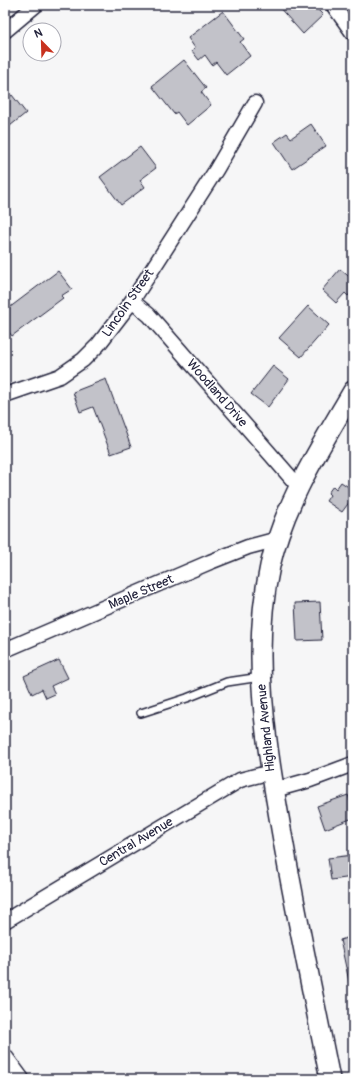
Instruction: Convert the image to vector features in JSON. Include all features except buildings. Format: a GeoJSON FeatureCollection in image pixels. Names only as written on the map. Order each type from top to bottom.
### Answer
{"type":"FeatureCollection","features":[{"type":"Feature","properties":{"kind":"main road","name":"Highland Avenue"},"geometry":{"type":"LineString","coordinates":[[330,1079],[297,920],[272,781],[263,715],[261,639],[264,601],[270,565],[287,513],[320,447],[353,391]]}},
{"type":"Feature","properties":{"kind":"street"},"geometry":{"type":"LineString","coordinates":[[5,32],[36,5]]}},
{"type":"Feature","properties":{"kind":"street"},"geometry":{"type":"LineString","coordinates":[[334,5],[353,33]]}},
{"type":"Feature","properties":{"kind":"street","name":"Lincoln Street"},"geometry":{"type":"LineString","coordinates":[[5,395],[60,376],[83,360],[98,345],[132,301],[216,170],[255,102]]}},
{"type":"Feature","properties":{"kind":"street","name":"Woodland Drive"},"geometry":{"type":"LineString","coordinates":[[132,301],[148,315],[299,487]]}},
{"type":"Feature","properties":{"kind":"street","name":"Maple Street"},"geometry":{"type":"LineString","coordinates":[[5,650],[210,562],[248,547],[278,539]]}},
{"type":"Feature","properties":{"kind":"street","name":"Central Avenue"},"geometry":{"type":"LineString","coordinates":[[5,921],[240,780],[310,780],[353,764]]}},
{"type":"Feature","properties":{"kind":"street"},"geometry":{"type":"LineString","coordinates":[[5,1056],[22,1079]]}},
{"type":"Feature","properties":{"kind":"lane"},"geometry":{"type":"LineString","coordinates":[[141,713],[227,682],[261,677]]}}]}
